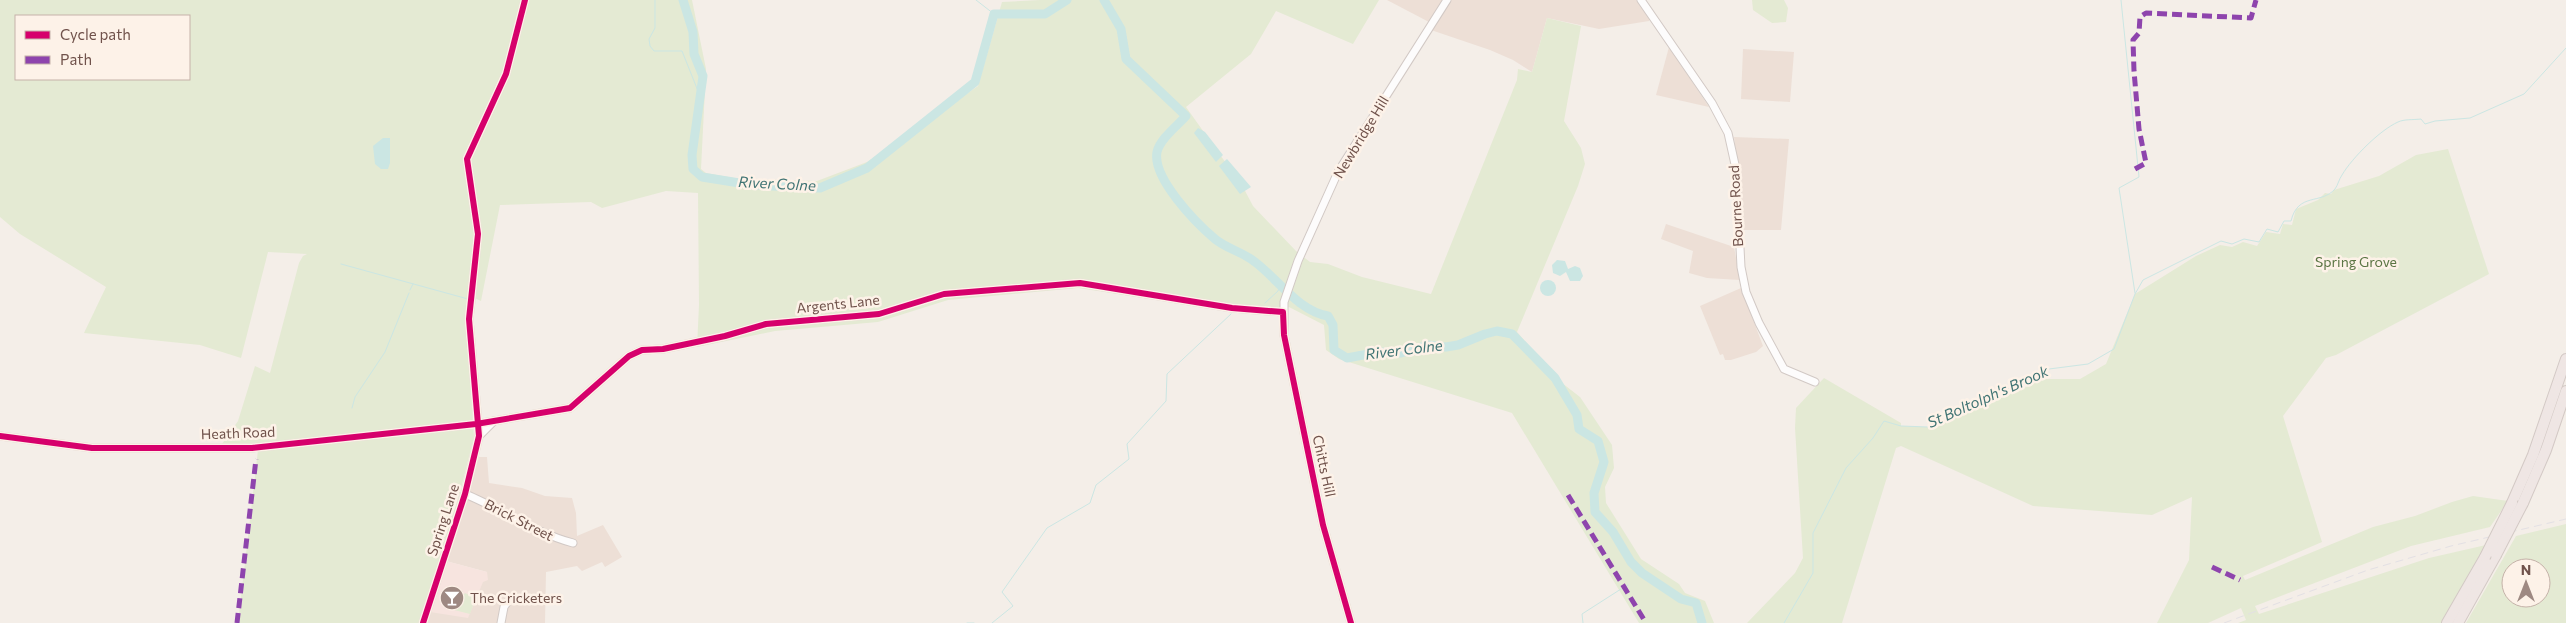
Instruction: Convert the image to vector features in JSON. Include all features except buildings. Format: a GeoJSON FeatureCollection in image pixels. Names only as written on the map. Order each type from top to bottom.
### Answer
{"type":"FeatureCollection","features":[{"type":"Feature","properties":{"kind":"highway"},"geometry":{"type":"LineString","coordinates":[[2458,623],[2496,555],[2518,503],[2566,359]]}},
{"type":"Feature","properties":{"kind":"highway"},"geometry":{"type":"LineString","coordinates":[[2447,623],[2518,503],[2546,450],[2566,391]]}},
{"type":"Feature","properties":{"kind":"street","name":"Spring Lane"},"geometry":{"type":"LineString","coordinates":[[423,623],[465,494],[479,436],[476,424],[469,319],[478,234],[467,159],[506,74],[525,0]]}},
{"type":"Feature","properties":{"kind":"street","name":"Newbridge Hill"},"geometry":{"type":"LineString","coordinates":[[1283,312],[1284,302],[1298,261],[1338,172],[1447,0]]}},
{"type":"Feature","properties":{"kind":"street","name":"Bourne Road"},"geometry":{"type":"LineString","coordinates":[[1641,0],[1712,103],[1728,134],[1736,169],[1738,247],[1746,292],[1759,323],[1784,369],[1815,382]]}},
{"type":"Feature","properties":{"kind":"street","name":"Argents Lane"},"geometry":{"type":"LineString","coordinates":[[476,424],[570,408],[629,356],[642,350],[664,349],[725,336],[766,324],[880,314],[944,294],[1080,283],[1232,308],[1283,312]]}},
{"type":"Feature","properties":{"kind":"street","name":"Chitts Hill"},"geometry":{"type":"LineString","coordinates":[[1283,312],[1284,334],[1323,525],[1351,623]]}},
{"type":"Feature","properties":{"kind":"street"},"geometry":{"type":"LineString","coordinates":[[479,436],[494,421]]}},
{"type":"Feature","properties":{"kind":"street","name":"Heath Road"},"geometry":{"type":"LineString","coordinates":[[0,436],[92,448],[252,448],[476,424]]}},
{"type":"Feature","properties":{"kind":"street","name":"Brick Street"},"geometry":{"type":"LineString","coordinates":[[465,494],[491,504],[551,538],[573,543]]}},
{"type":"Feature","properties":{"kind":"street"},"geometry":{"type":"LineString","coordinates":[[501,623],[504,607],[509,600]]}},
{"type":"Feature","properties":{"kind":"shaded area"},"geometry":{"type":"Polygon","coordinates":[[[1387,0],[1443,0],[1429,22],[1387,0]]]}},
{"type":"Feature","properties":{"kind":"shaded area"},"geometry":{"type":"Polygon","coordinates":[[[1451,0],[1644,0],[1652,14],[1649,21],[1599,29],[1547,18],[1532,72],[1513,60],[1490,50],[1431,30],[1451,0]]]}},
{"type":"Feature","properties":{"kind":"shaded area"},"geometry":{"type":"Polygon","coordinates":[[[1669,47],[1709,107],[1656,95],[1669,47]]]}},
{"type":"Feature","properties":{"kind":"shaded area"},"geometry":{"type":"Polygon","coordinates":[[[1743,49],[1794,52],[1790,102],[1741,99],[1743,49]]]}},
{"type":"Feature","properties":{"kind":"shaded area"},"geometry":{"type":"Polygon","coordinates":[[[1734,137],[1789,139],[1781,230],[1742,230],[1740,183],[1734,137]]]}},
{"type":"Feature","properties":{"kind":"shaded area"},"geometry":{"type":"Polygon","coordinates":[[[1666,224],[1734,247],[1740,280],[1707,278],[1689,273],[1693,251],[1661,239],[1666,224]]]}},
{"type":"Feature","properties":{"kind":"shaded area"},"geometry":{"type":"Polygon","coordinates":[[[1741,288],[1763,346],[1756,352],[1725,360],[1723,354],[1720,355],[1700,306],[1741,288]]]}},
{"type":"Feature","properties":{"kind":"shaded area"},"geometry":{"type":"Polygon","coordinates":[[[479,457],[487,457],[489,483],[522,488],[545,496],[572,498],[576,513],[577,536],[603,525],[622,557],[605,567],[602,562],[582,571],[577,566],[546,572],[545,623],[426,623],[430,612],[487,572],[446,561],[479,457]]]}},
{"type":"Feature","properties":{"kind":"shaded area"},"geometry":{"type":"Polygon","coordinates":[[[446,561],[487,572],[488,580],[483,582],[468,618],[430,612],[446,561]]]}},
{"type":"Feature","properties":{"kind":"green space"},"geometry":{"type":"Polygon","coordinates":[[[0,0],[692,0],[706,69],[701,169],[706,173],[734,178],[817,181],[867,162],[978,86],[1002,2],[1040,0],[1379,0],[1353,44],[1276,11],[1251,54],[1186,107],[1243,187],[1253,206],[1296,251],[1310,262],[1328,264],[1362,277],[1431,294],[1517,80],[1518,69],[1532,72],[1547,18],[1581,26],[1564,121],[1581,148],[1585,164],[1578,186],[1517,332],[1562,383],[1580,397],[1612,445],[1614,468],[1605,487],[1606,503],[1641,559],[1679,584],[1685,593],[1705,601],[1714,623],[1639,623],[1512,413],[1339,359],[1326,350],[1324,325],[1289,307],[1274,314],[1249,314],[1078,288],[948,300],[878,322],[775,331],[697,347],[699,305],[698,193],[666,191],[602,208],[591,202],[500,205],[481,301],[468,295],[466,322],[474,437],[451,528],[419,623],[238,623],[258,450],[252,444],[222,444],[238,421],[255,366],[270,373],[299,263],[303,256],[307,254],[268,252],[241,358],[200,345],[84,333],[106,287],[20,234],[0,217],[0,0]]]}},
{"type":"Feature","properties":{"kind":"green space"},"geometry":{"type":"Polygon","coordinates":[[[1752,0],[1784,0],[1788,8],[1786,22],[1772,23],[1753,10],[1752,0]]]}},
{"type":"Feature","properties":{"kind":"green space","name":"Spring Grove"},"geometry":{"type":"Polygon","coordinates":[[[2448,149],[2489,274],[2336,355],[2326,358],[2283,416],[2322,542],[2243,576],[2245,580],[2373,527],[2415,516],[2473,496],[2508,501],[2490,527],[2411,546],[2255,606],[2259,614],[2429,558],[2486,545],[2441,623],[2238,623],[2246,620],[2241,608],[2208,623],[2157,623],[2189,560],[2192,497],[2152,515],[2033,506],[1901,446],[1896,448],[1842,623],[1747,623],[1795,573],[1803,558],[1795,428],[1796,408],[1824,378],[1901,423],[1901,426],[1928,427],[1972,411],[2044,379],[2080,379],[2106,364],[2135,294],[2196,256],[2220,245],[2232,247],[2243,242],[2257,246],[2266,232],[2280,234],[2283,224],[2292,225],[2296,209],[2318,200],[2325,193],[2331,194],[2334,190],[2379,176],[2416,155],[2448,149]]]}},
{"type":"Feature","properties":{"kind":"green space"},"geometry":{"type":"Polygon","coordinates":[[[2566,524],[2566,623],[2466,623],[2501,562],[2501,608],[2551,608],[2551,558],[2503,558],[2516,536],[2566,524]]]}},
{"type":"Feature","properties":{"kind":"green space"},"geometry":{"type":"Polygon","coordinates":[[[465,593],[476,598],[470,614],[454,610],[454,607],[465,593]]]}},
{"type":"Feature","properties":{"kind":"water"},"geometry":{"type":"Polygon","coordinates":[[[1198,128],[1205,132],[1223,155],[1216,162],[1194,133],[1198,128]]]}},
{"type":"Feature","properties":{"kind":"water"},"geometry":{"type":"Polygon","coordinates":[[[383,138],[390,138],[390,163],[388,169],[381,169],[375,164],[373,146],[383,138]]]}},
{"type":"Feature","properties":{"kind":"water"},"geometry":{"type":"Polygon","coordinates":[[[1227,159],[1251,187],[1240,194],[1219,166],[1227,159]]]}},
{"type":"Feature","properties":{"kind":"water"},"geometry":{"type":"Polygon","coordinates":[[[1557,260],[1565,261],[1568,269],[1575,266],[1580,268],[1583,276],[1580,281],[1570,281],[1566,272],[1560,276],[1553,273],[1552,265],[1557,260]]]}},
{"type":"Feature","properties":{"kind":"water"},"geometry":{"type":"Polygon","coordinates":[[[1545,280],[1551,280],[1556,285],[1554,294],[1545,296],[1540,291],[1540,285],[1545,280]]]}},
{"type":"Feature","properties":{"kind":"waterway"},"geometry":{"type":"LineString","coordinates":[[655,0],[655,28],[649,39],[650,46],[654,51],[682,51],[700,96]]}},
{"type":"Feature","properties":{"kind":"waterway","name":"River Colne"},"geometry":{"type":"LineString","coordinates":[[683,0],[693,32],[694,54],[703,76],[692,155],[693,169],[702,177],[752,185],[820,188],[867,168],[975,82],[994,14],[1045,14],[1067,0]]}},
{"type":"Feature","properties":{"kind":"waterway"},"geometry":{"type":"LineString","coordinates":[[976,0],[994,14]]}},
{"type":"Feature","properties":{"kind":"waterway","name":"River Colne"},"geometry":{"type":"LineString","coordinates":[[1104,0],[1121,29],[1126,59],[1186,116],[1162,142],[1157,152],[1157,163],[1168,187],[1197,222],[1220,242],[1264,269],[1289,294],[1307,308],[1328,316],[1333,325],[1334,350],[1347,358],[1379,352],[1401,353],[1428,345],[1446,347],[1458,345],[1497,331],[1512,334],[1555,378],[1577,415],[1579,429],[1598,441],[1604,462],[1594,493],[1595,512],[1613,532],[1631,562],[1642,573],[1681,599],[1696,603],[1702,623]]}},
{"type":"Feature","properties":{"kind":"waterway"},"geometry":{"type":"LineString","coordinates":[[2121,0],[2139,177],[2119,188],[2135,293]]}},
{"type":"Feature","properties":{"kind":"waterway","name":"St Boltolph's Brook"},"geometry":{"type":"LineString","coordinates":[[1784,623],[1813,573],[1813,533],[1846,468],[1873,438],[1884,421],[1901,426],[1928,427],[2049,369],[2088,364],[2114,349],[2135,294],[2143,280],[2221,241],[2232,244],[2244,239],[2259,242],[2267,229],[2278,232],[2284,221],[2291,221],[2294,212],[2304,202],[2323,197],[2335,189],[2352,161],[2367,145],[2391,126],[2406,120],[2421,119],[2425,124],[2435,121],[2470,118],[2524,94],[2566,48]]}},
{"type":"Feature","properties":{"kind":"waterway"},"geometry":{"type":"LineString","coordinates":[[341,264],[468,299]]}},
{"type":"Feature","properties":{"kind":"waterway"},"geometry":{"type":"LineString","coordinates":[[410,290],[413,284]]}},
{"type":"Feature","properties":{"kind":"waterway"},"geometry":{"type":"LineString","coordinates":[[1265,303],[1278,291],[1280,285]]}},
{"type":"Feature","properties":{"kind":"waterway"},"geometry":{"type":"LineString","coordinates":[[352,408],[355,397],[385,352],[409,293]]}},
{"type":"Feature","properties":{"kind":"waterway"},"geometry":{"type":"LineString","coordinates":[[992,623],[1013,606],[1002,592],[1047,528],[1090,503],[1096,485],[1129,459],[1127,444],[1166,401],[1167,374],[1231,314]]}},
{"type":"Feature","properties":{"kind":"waterway"},"geometry":{"type":"LineString","coordinates":[[1583,623],[1582,614],[1621,589]]}},
{"type":"Feature","properties":{"kind":"waterway"},"geometry":{"type":"LineString","coordinates":[[967,623],[974,623]]}},
{"type":"Feature","properties":{"kind":"railway"},"geometry":{"type":"LineString","coordinates":[[2224,623],[2368,570],[2451,546],[2566,519]]}},
{"type":"Feature","properties":{"kind":"marked path"},"geometry":{"type":"LineString","coordinates":[[2135,169],[2146,163],[2139,129],[2134,71],[2133,40],[2139,33],[2140,17],[2146,13],[2251,18],[2256,0]]}},
{"type":"Feature","properties":{"kind":"marked path"},"geometry":{"type":"LineString","coordinates":[[237,623],[256,459]]}},
{"type":"Feature","properties":{"kind":"marked path"},"geometry":{"type":"LineString","coordinates":[[1568,495],[1646,623]]}},
{"type":"Feature","properties":{"kind":"marked path"},"geometry":{"type":"LineString","coordinates":[[2212,567],[2240,580]]}},
{"type":"Feature","properties":{"kind":"cycle path"},"geometry":{"type":"LineString","coordinates":[[423,623],[465,494],[479,436],[469,319],[478,234],[467,159],[506,74],[525,0]]}},
{"type":"Feature","properties":{"kind":"cycle path"},"geometry":{"type":"LineString","coordinates":[[0,436],[92,448],[252,448],[476,424],[570,408],[629,356],[642,350],[663,349],[725,336],[766,324],[879,314],[944,294],[1080,283],[1232,308],[1283,312],[1284,335],[1323,525],[1351,623]]}},
{"type":"Feature","properties":{"kind":"place","name":"The Cricketers"},"geometry":{"type":"Point","coordinates":[452,598]}}]}
